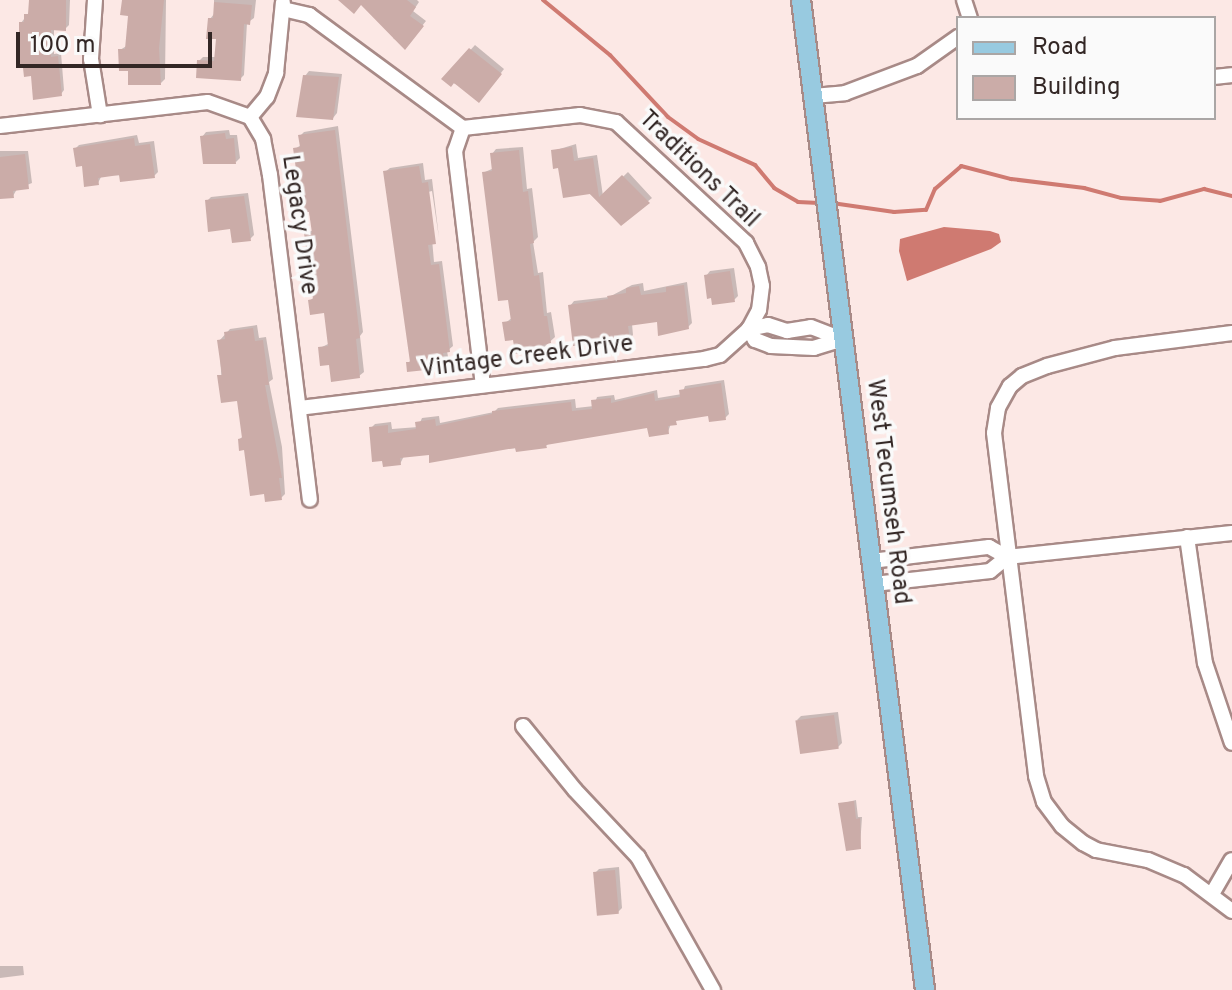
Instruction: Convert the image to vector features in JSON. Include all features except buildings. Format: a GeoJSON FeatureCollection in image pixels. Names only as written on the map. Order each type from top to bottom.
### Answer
{"type":"FeatureCollection","features":[{"type":"Feature","properties":{"kind":"main road","name":"West Tecumseh Road"},"geometry":{"type":"LineString","coordinates":[[801,0],[925,990]]}},
{"type":"Feature","properties":{"kind":"street"},"geometry":{"type":"LineString","coordinates":[[95,0],[91,59],[100,115]]}},
{"type":"Feature","properties":{"kind":"street"},"geometry":{"type":"LineString","coordinates":[[0,126],[208,102],[250,117],[267,97],[276,73],[283,5],[309,15],[463,128],[455,151],[483,385]]}},
{"type":"Feature","properties":{"kind":"street"},"geometry":{"type":"LineString","coordinates":[[813,96],[845,93],[917,66],[956,38]]}},
{"type":"Feature","properties":{"kind":"street","name":"Traditions Trail"},"geometry":{"type":"LineString","coordinates":[[463,128],[580,115],[616,122],[746,243],[758,267],[762,286],[759,310],[749,329]]}},
{"type":"Feature","properties":{"kind":"street","name":"Legacy Drive"},"geometry":{"type":"LineString","coordinates":[[250,117],[266,151],[301,408],[310,500]]}},
{"type":"Feature","properties":{"kind":"street"},"geometry":{"type":"LineString","coordinates":[[768,325],[787,331],[811,327],[843,339],[814,348],[787,348],[755,340],[749,329],[768,325]]}},
{"type":"Feature","properties":{"kind":"street","name":"Vintage Creek Drive"},"geometry":{"type":"LineString","coordinates":[[301,408],[704,359],[720,355],[749,329]]}},
{"type":"Feature","properties":{"kind":"street"},"geometry":{"type":"LineString","coordinates":[[1232,333],[1115,348],[1022,376],[1010,386],[998,408],[994,433],[1036,776],[1044,802],[1062,826],[1083,843],[1096,850],[1148,860],[1184,875],[1232,911]]}},
{"type":"Feature","properties":{"kind":"street"},"geometry":{"type":"LineString","coordinates":[[874,584],[990,571],[1007,557],[1232,533]]}},
{"type":"Feature","properties":{"kind":"street"},"geometry":{"type":"LineString","coordinates":[[1187,537],[1205,663],[1232,743]]}},
{"type":"Feature","properties":{"kind":"street"},"geometry":{"type":"LineString","coordinates":[[871,561],[989,547],[1007,557]]}},
{"type":"Feature","properties":{"kind":"street"},"geometry":{"type":"LineString","coordinates":[[523,726],[575,790],[638,857],[713,990]]}},
{"type":"Feature","properties":{"kind":"street"},"geometry":{"type":"LineString","coordinates":[[1212,894],[1232,860]]}},
{"type":"Feature","properties":{"kind":"shaded area"},"geometry":{"type":"Polygon","coordinates":[[[944,227],[990,231],[999,234],[1001,242],[991,249],[907,281],[899,251],[900,239],[944,227]]]}},
{"type":"Feature","properties":{"kind":"waterway"},"geometry":{"type":"LineString","coordinates":[[543,0],[610,55],[668,117],[698,139],[755,165],[774,188],[798,202],[819,203]]}},
{"type":"Feature","properties":{"kind":"waterway"},"geometry":{"type":"LineString","coordinates":[[832,203],[894,212],[926,210],[935,189],[961,166],[1011,179],[1084,188],[1121,198],[1160,201],[1204,189],[1232,196]]}}]}
